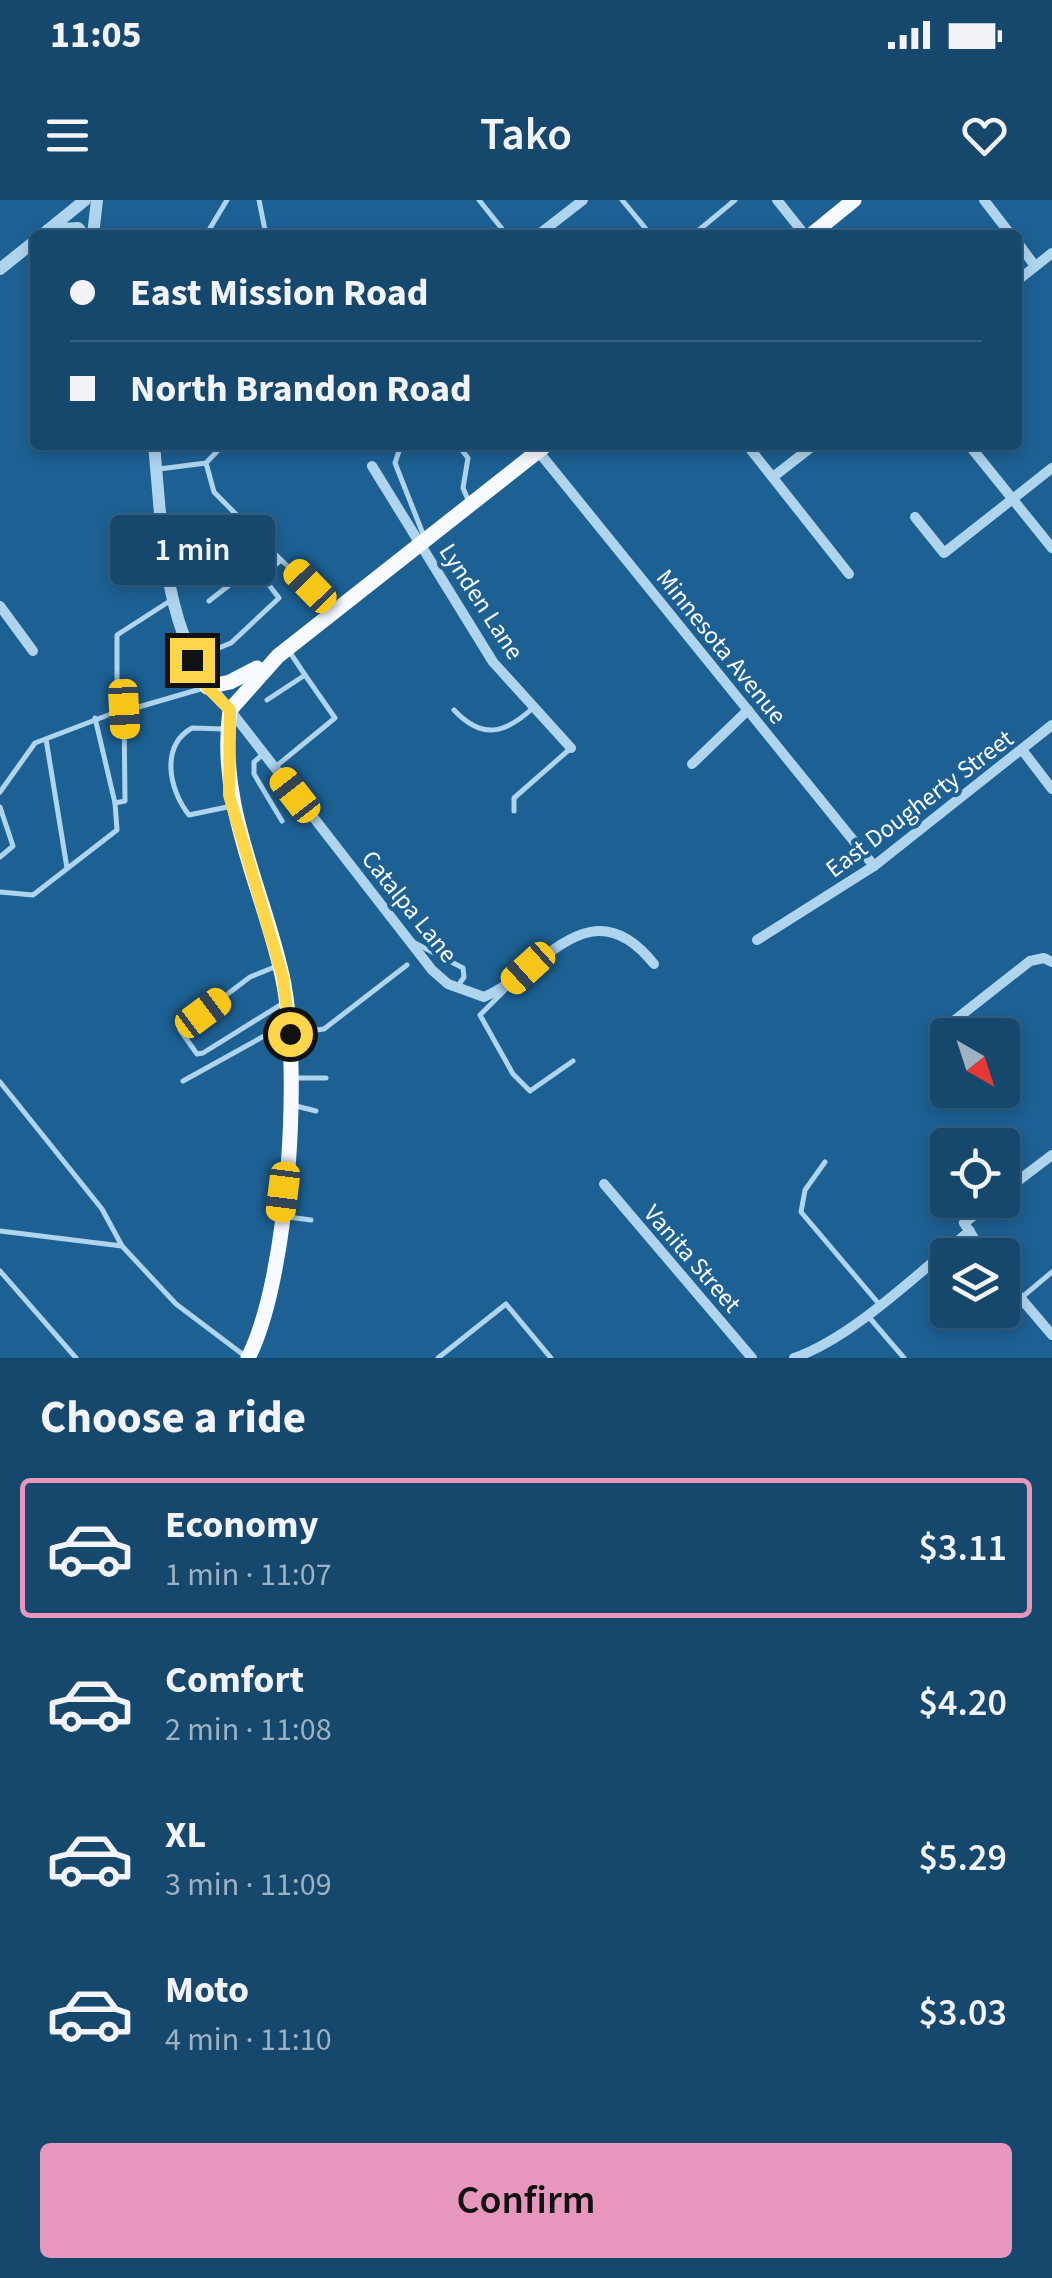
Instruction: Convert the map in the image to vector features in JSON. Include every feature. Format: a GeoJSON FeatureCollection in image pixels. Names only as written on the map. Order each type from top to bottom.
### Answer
{"type":"FeatureCollection","features":[{"type":"Feature","properties":{"kind":"main road"},"geometry":{"type":"LineString","coordinates":[[815,230],[854,200]]}},
{"type":"Feature","properties":{"kind":"main road"},"geometry":{"type":"LineString","coordinates":[[207,687],[230,682],[283,652],[539,450]]}},
{"type":"Feature","properties":{"kind":"main road"},"geometry":{"type":"LineString","coordinates":[[248,1358],[271,1292],[290,1078],[289,1028],[280,964],[232,806],[226,772],[227,729],[230,710],[283,652]]}},
{"type":"Feature","properties":{"kind":"street"},"geometry":{"type":"LineString","coordinates":[[48,230],[85,200]]}},
{"type":"Feature","properties":{"kind":"street"},"geometry":{"type":"LineString","coordinates":[[94,230],[98,200]]}},
{"type":"Feature","properties":{"kind":"street"},"geometry":{"type":"LineString","coordinates":[[544,230],[583,200]]}},
{"type":"Feature","properties":{"kind":"street"},"geometry":{"type":"LineString","coordinates":[[778,200],[804,230]]}},
{"type":"Feature","properties":{"kind":"street"},"geometry":{"type":"LineString","coordinates":[[984,200],[1007,230]]}},
{"type":"Feature","properties":{"kind":"street"},"geometry":{"type":"LineString","coordinates":[[0,270],[30,245]]}},
{"type":"Feature","properties":{"kind":"street"},"geometry":{"type":"LineString","coordinates":[[1022,248],[1035,266]]}},
{"type":"Feature","properties":{"kind":"street"},"geometry":{"type":"LineString","coordinates":[[1022,277],[1052,253]]}},
{"type":"Feature","properties":{"kind":"street"},"geometry":{"type":"LineString","coordinates":[[154,450],[174,598],[192,660],[207,687],[230,710]]}},
{"type":"Feature","properties":{"kind":"street","name":"Minnesota Avenue"},"geometry":{"type":"LineString","coordinates":[[544,450],[874,866]]}},
{"type":"Feature","properties":{"kind":"street"},"geometry":{"type":"LineString","coordinates":[[751,450],[850,574]]}},
{"type":"Feature","properties":{"kind":"street"},"geometry":{"type":"LineString","coordinates":[[774,476],[808,450]]}},
{"type":"Feature","properties":{"kind":"street"},"geometry":{"type":"LineString","coordinates":[[973,450],[1052,548]]}},
{"type":"Feature","properties":{"kind":"street","name":"Lynden Lane"},"geometry":{"type":"LineString","coordinates":[[372,466],[423,542],[493,662],[571,748]]}},
{"type":"Feature","properties":{"kind":"street"},"geometry":{"type":"LineString","coordinates":[[915,517],[944,554],[1052,468]]}},
{"type":"Feature","properties":{"kind":"street"},"geometry":{"type":"LineString","coordinates":[[0,606],[33,651]]}},
{"type":"Feature","properties":{"kind":"street","name":"Catalpa Lane"},"geometry":{"type":"LineString","coordinates":[[230,710],[432,970],[476,997],[508,986]]}},
{"type":"Feature","properties":{"kind":"street"},"geometry":{"type":"LineString","coordinates":[[692,764],[748,710]]}},
{"type":"Feature","properties":{"kind":"street","name":"East Dougherty Street"},"geometry":{"type":"LineString","coordinates":[[757,940],[774,925],[874,866],[1052,725]]}},
{"type":"Feature","properties":{"kind":"street"},"geometry":{"type":"LineString","coordinates":[[1023,751],[1052,788]]}},
{"type":"Feature","properties":{"kind":"street"},"geometry":{"type":"LineString","coordinates":[[508,986],[548,951],[576,934],[598,930],[627,938],[654,964]]}},
{"type":"Feature","properties":{"kind":"street"},"geometry":{"type":"LineString","coordinates":[[957,1018],[1030,961],[1044,958],[1052,962]]}},
{"type":"Feature","properties":{"kind":"street"},"geometry":{"type":"LineString","coordinates":[[1020,1180],[1052,1156]]}},
{"type":"Feature","properties":{"kind":"street","name":"Vanita Street"},"geometry":{"type":"LineString","coordinates":[[604,1184],[752,1358]]}},
{"type":"Feature","properties":{"kind":"street"},"geometry":{"type":"LineString","coordinates":[[794,1358],[812,1352],[879,1304],[976,1218]]}},
{"type":"Feature","properties":{"kind":"street"},"geometry":{"type":"LineString","coordinates":[[967,1227],[974,1238]]}},
{"type":"Feature","properties":{"kind":"street"},"geometry":{"type":"LineString","coordinates":[[1021,1298],[1052,1335]]}},
{"type":"Feature","properties":{"kind":"lane"},"geometry":{"type":"LineString","coordinates":[[209,230],[228,200]]}},
{"type":"Feature","properties":{"kind":"lane"},"geometry":{"type":"LineString","coordinates":[[259,200],[265,230]]}},
{"type":"Feature","properties":{"kind":"lane"},"geometry":{"type":"LineString","coordinates":[[478,200],[503,230]]}},
{"type":"Feature","properties":{"kind":"lane"},"geometry":{"type":"LineString","coordinates":[[622,200],[646,230]]}},
{"type":"Feature","properties":{"kind":"lane"},"geometry":{"type":"LineString","coordinates":[[699,230],[735,200]]}},
{"type":"Feature","properties":{"kind":"lane"},"geometry":{"type":"LineString","coordinates":[[156,468],[178,469],[206,463],[218,450]]}},
{"type":"Feature","properties":{"kind":"lane"},"geometry":{"type":"LineString","coordinates":[[397,450],[398,473],[423,542]]}},
{"type":"Feature","properties":{"kind":"lane"},"geometry":{"type":"LineString","coordinates":[[462,450],[468,458],[463,488],[471,504]]}},
{"type":"Feature","properties":{"kind":"lane"},"geometry":{"type":"LineString","coordinates":[[206,463],[214,492],[310,586],[331,616]]}},
{"type":"Feature","properties":{"kind":"lane"},"geometry":{"type":"LineString","coordinates":[[262,576],[280,560]]}},
{"type":"Feature","properties":{"kind":"lane"},"geometry":{"type":"LineString","coordinates":[[192,660],[231,642],[278,598],[262,576],[246,572],[209,601]]}},
{"type":"Feature","properties":{"kind":"lane"},"geometry":{"type":"LineString","coordinates":[[117,710],[117,635],[174,598]]}},
{"type":"Feature","properties":{"kind":"lane"},"geometry":{"type":"LineString","coordinates":[[274,768],[335,718],[283,652]]}},
{"type":"Feature","properties":{"kind":"lane"},"geometry":{"type":"LineString","coordinates":[[267,700],[304,675]]}},
{"type":"Feature","properties":{"kind":"lane"},"geometry":{"type":"LineString","coordinates":[[135,708],[176,700],[207,687]]}},
{"type":"Feature","properties":{"kind":"lane"},"geometry":{"type":"LineString","coordinates":[[454,710],[469,726],[492,730],[520,720],[534,707]]}},
{"type":"Feature","properties":{"kind":"lane"},"geometry":{"type":"LineString","coordinates":[[0,792],[34,743],[124,709],[125,801],[114,803]]}},
{"type":"Feature","properties":{"kind":"lane"},"geometry":{"type":"LineString","coordinates":[[0,892],[33,895],[117,830],[95,718]]}},
{"type":"Feature","properties":{"kind":"lane"},"geometry":{"type":"LineString","coordinates":[[227,729],[203,727],[182,734],[169,757],[189,815],[232,806]]}},
{"type":"Feature","properties":{"kind":"lane"},"geometry":{"type":"LineString","coordinates":[[46,739],[67,868]]}},
{"type":"Feature","properties":{"kind":"lane"},"geometry":{"type":"LineString","coordinates":[[514,812],[514,798],[571,748]]}},
{"type":"Feature","properties":{"kind":"lane"},"geometry":{"type":"LineString","coordinates":[[263,754],[254,762],[254,774],[282,821]]}},
{"type":"Feature","properties":{"kind":"lane"},"geometry":{"type":"LineString","coordinates":[[0,807],[13,846],[0,857]]}},
{"type":"Feature","properties":{"kind":"lane"},"geometry":{"type":"LineString","coordinates":[[408,940],[463,968],[464,978],[456,988]]}},
{"type":"Feature","properties":{"kind":"lane"},"geometry":{"type":"LineString","coordinates":[[280,964],[250,977],[180,1030],[197,1054],[204,1053],[286,1001]]}},
{"type":"Feature","properties":{"kind":"lane"},"geometry":{"type":"LineString","coordinates":[[183,1082],[289,1028],[324,1029],[407,965]]}},
{"type":"Feature","properties":{"kind":"lane"},"geometry":{"type":"LineString","coordinates":[[508,986],[480,1015],[525,1089],[530,1090],[573,1061]]}},
{"type":"Feature","properties":{"kind":"lane"},"geometry":{"type":"LineString","coordinates":[[290,1078],[326,1078]]}},
{"type":"Feature","properties":{"kind":"lane"},"geometry":{"type":"LineString","coordinates":[[0,1082],[102,1209],[122,1246],[176,1304],[248,1358]]}},
{"type":"Feature","properties":{"kind":"lane"},"geometry":{"type":"LineString","coordinates":[[288,1105],[316,1111]]}},
{"type":"Feature","properties":{"kind":"lane"},"geometry":{"type":"LineString","coordinates":[[825,1162],[805,1190],[801,1212],[879,1304]]}},
{"type":"Feature","properties":{"kind":"lane"},"geometry":{"type":"LineString","coordinates":[[280,1216],[311,1220]]}},
{"type":"Feature","properties":{"kind":"lane"},"geometry":{"type":"LineString","coordinates":[[0,1231],[122,1246]]}},
{"type":"Feature","properties":{"kind":"lane"},"geometry":{"type":"LineString","coordinates":[[0,1270],[76,1358]]}},
{"type":"Feature","properties":{"kind":"lane"},"geometry":{"type":"LineString","coordinates":[[1021,1298],[1052,1272]]}},
{"type":"Feature","properties":{"kind":"lane"},"geometry":{"type":"LineString","coordinates":[[438,1358],[506,1304],[551,1358]]}},
{"type":"Feature","properties":{"kind":"lane"},"geometry":{"type":"LineString","coordinates":[[866,1314],[904,1358]]}},
{"type":"Feature","properties":{"kind":"route"},"geometry":{"type":"LineString","coordinates":[[192,660],[207,687],[230,710],[226,772],[229,795],[283,978],[290,1034]]}}]}
